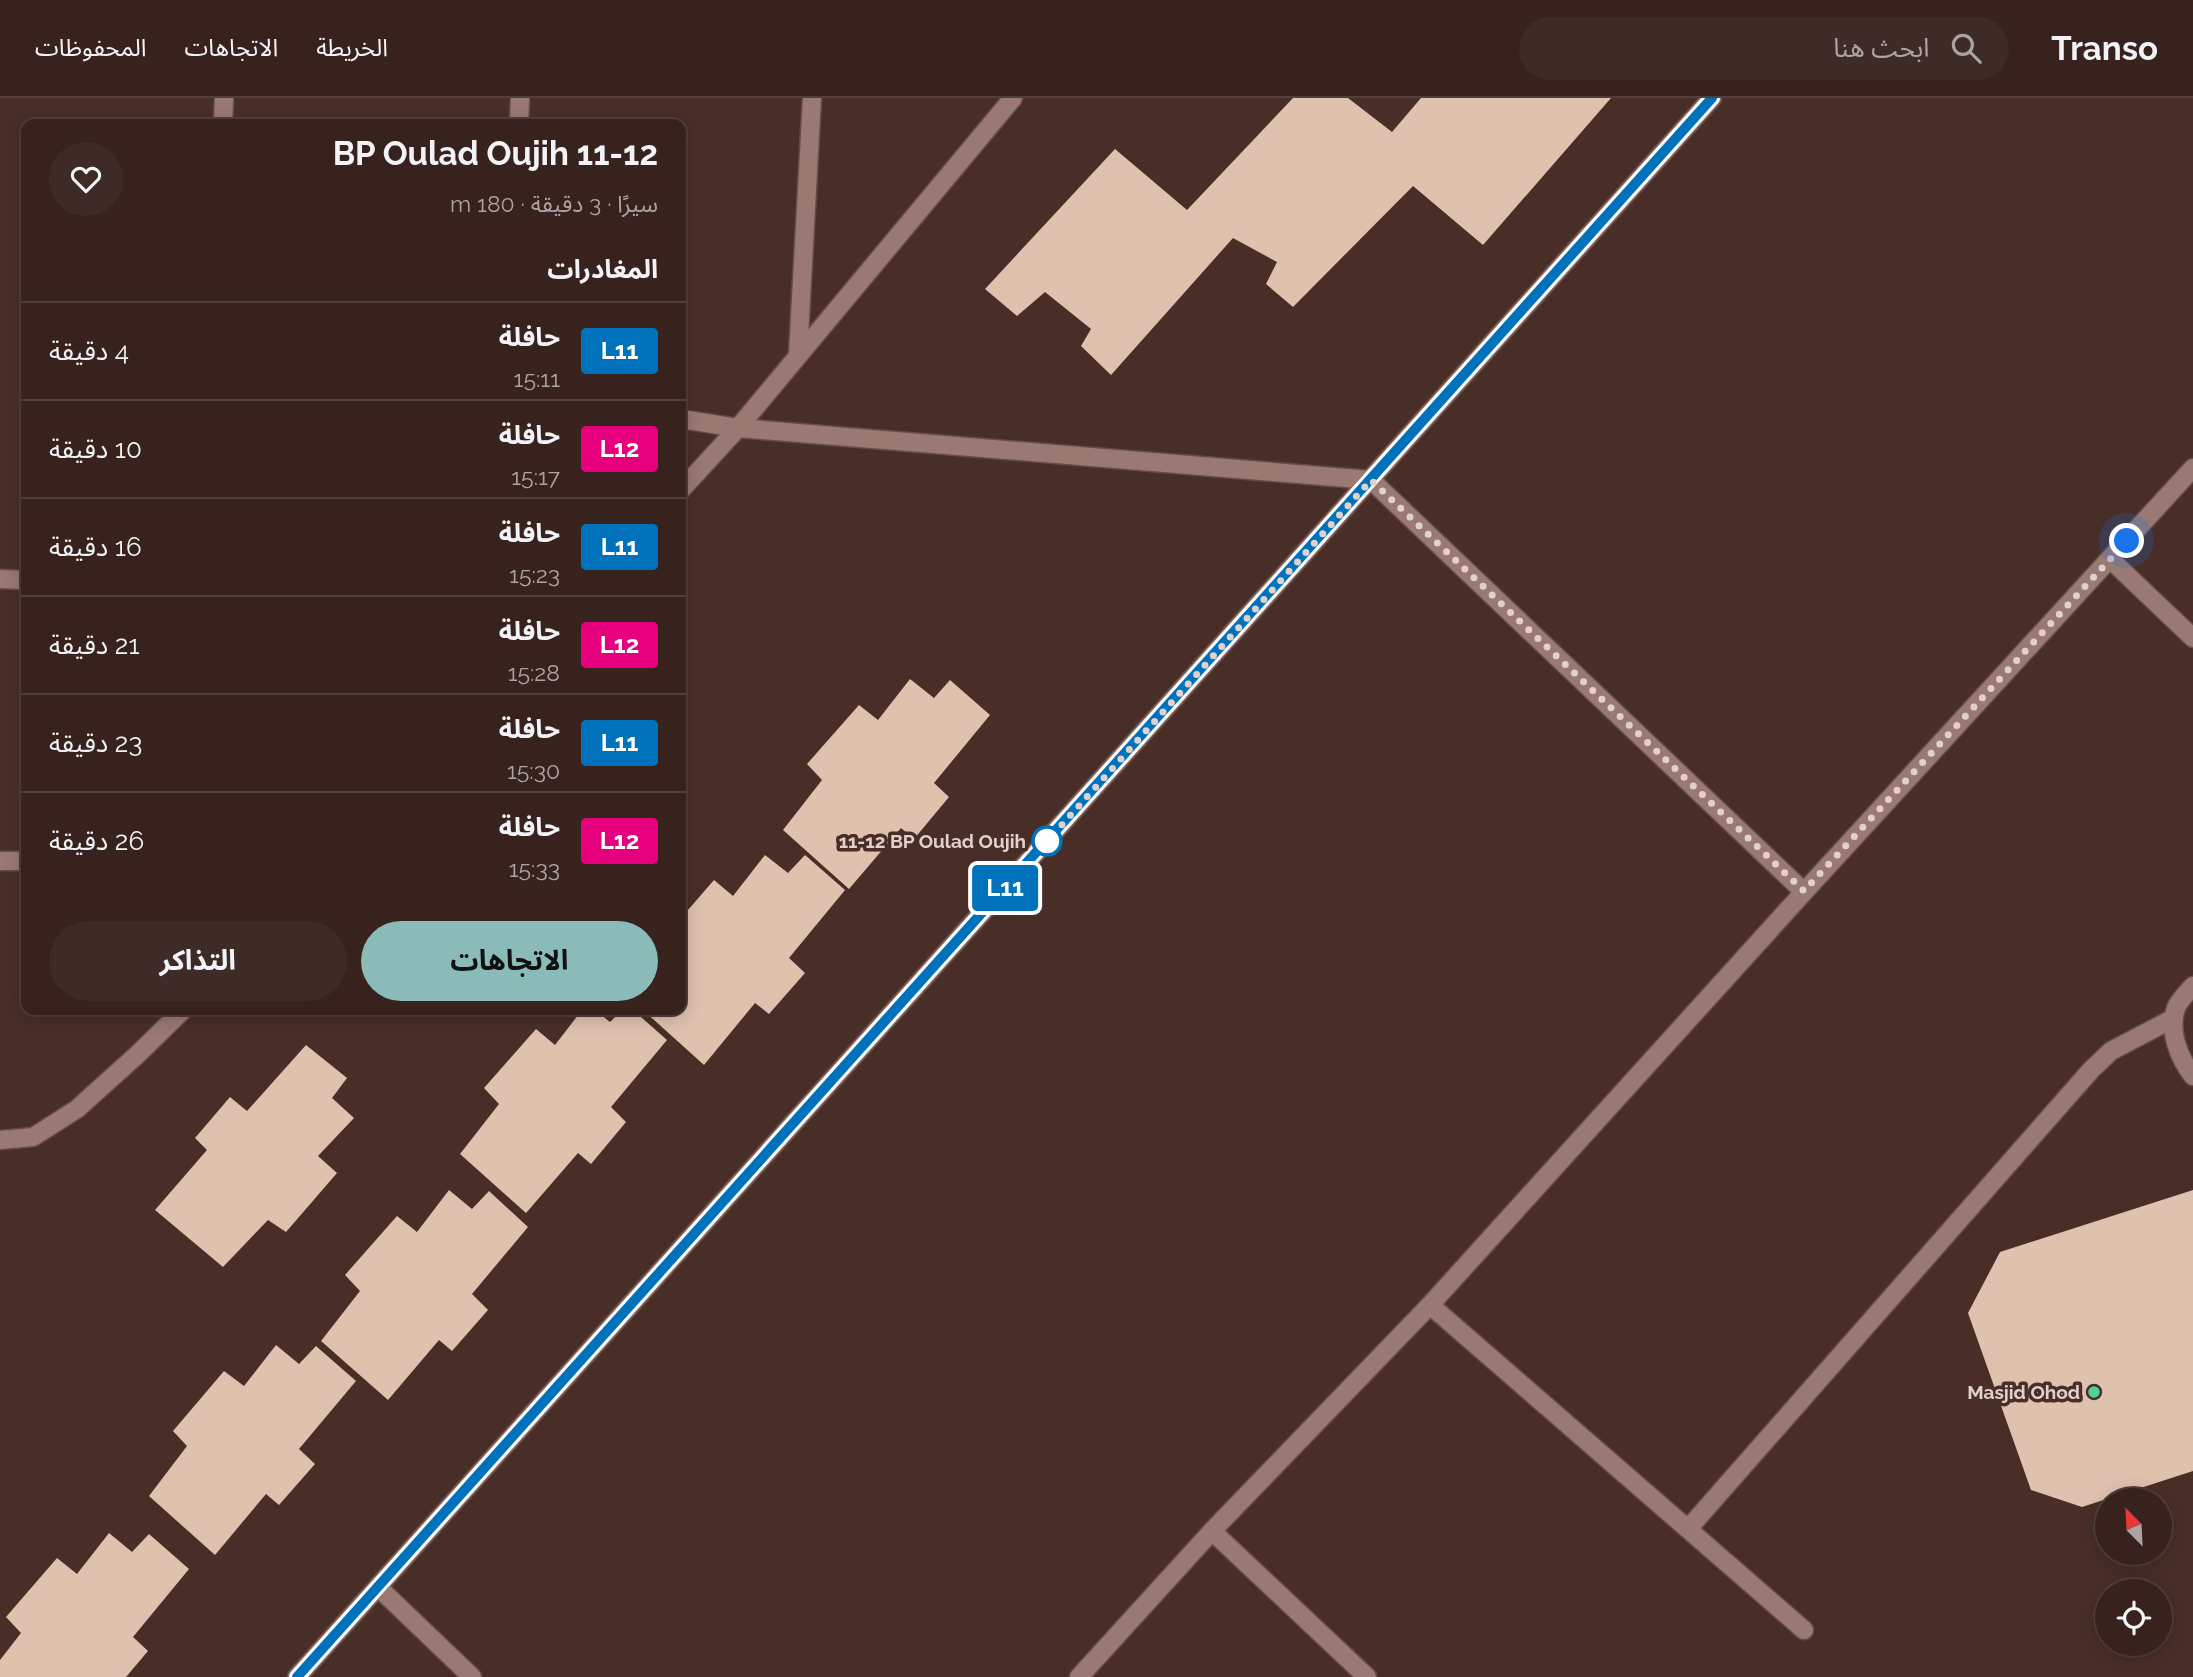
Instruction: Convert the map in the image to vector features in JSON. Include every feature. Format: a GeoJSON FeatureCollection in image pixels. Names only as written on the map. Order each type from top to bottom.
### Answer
{"type":"FeatureCollection","features":[{"type":"Feature","properties":{"kind":"street"},"geometry":{"type":"LineString","coordinates":[[223,119],[224,98]]}},
{"type":"Feature","properties":{"kind":"street"},"geometry":{"type":"LineString","coordinates":[[519,119],[520,98]]}},
{"type":"Feature","properties":{"kind":"street"},"geometry":{"type":"LineString","coordinates":[[798,354],[811,98]]}},
{"type":"Feature","properties":{"kind":"street"},"geometry":{"type":"LineString","coordinates":[[686,485],[738,428],[1013,98]]}},
{"type":"Feature","properties":{"kind":"street"},"geometry":{"type":"LineString","coordinates":[[297,1677],[1712,98]]}},
{"type":"Feature","properties":{"kind":"street"},"geometry":{"type":"LineString","coordinates":[[686,420],[738,428],[1371,480],[1804,891]]}},
{"type":"Feature","properties":{"kind":"street"},"geometry":{"type":"LineString","coordinates":[[1079,1677],[1212,1531],[1430,1305],[1804,891],[2193,468]]}},
{"type":"Feature","properties":{"kind":"street"},"geometry":{"type":"LineString","coordinates":[[2110,559],[2193,638]]}},
{"type":"Feature","properties":{"kind":"street"},"geometry":{"type":"LineString","coordinates":[[0,579],[21,580]]}},
{"type":"Feature","properties":{"kind":"street"},"geometry":{"type":"LineString","coordinates":[[0,861],[21,861]]}},
{"type":"Feature","properties":{"kind":"street"},"geometry":{"type":"LineString","coordinates":[[2193,986],[2177,1005],[2174,1018],[2174,1038],[2181,1058],[2193,1076]]}},
{"type":"Feature","properties":{"kind":"street"},"geometry":{"type":"LineString","coordinates":[[0,1140],[33,1137],[76,1109],[178,1015]]}},
{"type":"Feature","properties":{"kind":"street"},"geometry":{"type":"LineString","coordinates":[[1688,1529],[2091,1070],[2112,1051],[2174,1018]]}},
{"type":"Feature","properties":{"kind":"street"},"geometry":{"type":"LineString","coordinates":[[1430,1305],[1804,1630]]}},
{"type":"Feature","properties":{"kind":"street"},"geometry":{"type":"LineString","coordinates":[[1212,1531],[1367,1677]]}},
{"type":"Feature","properties":{"kind":"street"},"geometry":{"type":"LineString","coordinates":[[379,1588],[472,1677]]}},
{"type":"Feature","properties":{"kind":"building"},"geometry":{"type":"Polygon","coordinates":[[[1293,98],[1348,98],[1392,132],[1421,98],[1611,98],[1483,245],[1413,186],[1293,307],[1266,284],[1277,262],[1233,238],[1111,375],[1081,346],[1091,329],[1045,292],[1017,316],[985,289],[1115,149],[1187,210],[1293,98]]]}},
{"type":"Feature","properties":{"kind":"building"},"geometry":{"type":"Polygon","coordinates":[[[910,679],[934,698],[950,680],[990,715],[934,783],[949,797],[914,839],[901,828],[849,889],[783,830],[822,780],[807,764],[859,705],[878,720],[910,679]]]}},
{"type":"Feature","properties":{"kind":"building"},"geometry":{"type":"Polygon","coordinates":[[[765,855],[788,873],[805,855],[845,890],[789,958],[805,973],[769,1014],[755,1003],[704,1065],[649,1015],[686,1015],[686,912],[714,880],[733,896],[765,855]]]}},
{"type":"Feature","properties":{"kind":"building"},"geometry":{"type":"Polygon","coordinates":[[[578,1015],[601,1015],[610,1022],[617,1015],[639,1015],[667,1040],[611,1107],[626,1122],[591,1164],[578,1153],[526,1213],[460,1154],[499,1104],[484,1088],[536,1029],[555,1045],[578,1015]]]}},
{"type":"Feature","properties":{"kind":"building"},"geometry":{"type":"Polygon","coordinates":[[[306,1045],[347,1078],[332,1098],[354,1118],[318,1156],[337,1173],[286,1232],[268,1220],[223,1267],[155,1210],[207,1150],[195,1138],[230,1097],[247,1111],[306,1045]]]}},
{"type":"Feature","properties":{"kind":"building"},"geometry":{"type":"Polygon","coordinates":[[[449,1190],[472,1209],[489,1191],[528,1227],[472,1294],[488,1310],[452,1351],[439,1340],[388,1400],[321,1341],[360,1291],[345,1275],[397,1216],[417,1232],[449,1190]]]}},
{"type":"Feature","properties":{"kind":"building","name":"Masjid Ohod"},"geometry":{"type":"Polygon","coordinates":[[[2193,1190],[2193,1471],[2141,1488],[2095,1488],[2095,1503],[2082,1507],[2031,1490],[1968,1313],[2000,1252],[2193,1190]]]}},
{"type":"Feature","properties":{"kind":"building"},"geometry":{"type":"Polygon","coordinates":[[[276,1345],[299,1364],[316,1346],[356,1381],[299,1449],[315,1464],[279,1505],[266,1494],[215,1555],[149,1496],[187,1446],[173,1431],[224,1371],[244,1386],[276,1345]]]}},
{"type":"Feature","properties":{"kind":"building"},"geometry":{"type":"Polygon","coordinates":[[[109,1533],[132,1552],[149,1534],[189,1569],[133,1637],[148,1651],[126,1677],[0,1677],[0,1660],[21,1633],[6,1617],[57,1558],[77,1574],[109,1533]]]}},
{"type":"Feature","properties":{"kind":"bus line","name":"L11"},"geometry":{"type":"LineString","coordinates":[[297,1677],[1712,98]]}},
{"type":"Feature","properties":{"kind":"place","name":"11-12 BP Oulad Oujih"},"geometry":{"type":"Point","coordinates":[1047,841]}},
{"type":"Feature","properties":{"kind":"place","name":"Masjid Ohod"},"geometry":{"type":"Point","coordinates":[2094,1392]}},
{"type":"Feature","properties":{"kind":"route"},"geometry":{"type":"LineString","coordinates":[[1047,841],[1042,847],[1371,480],[1804,891],[2127,541]]}}]}
